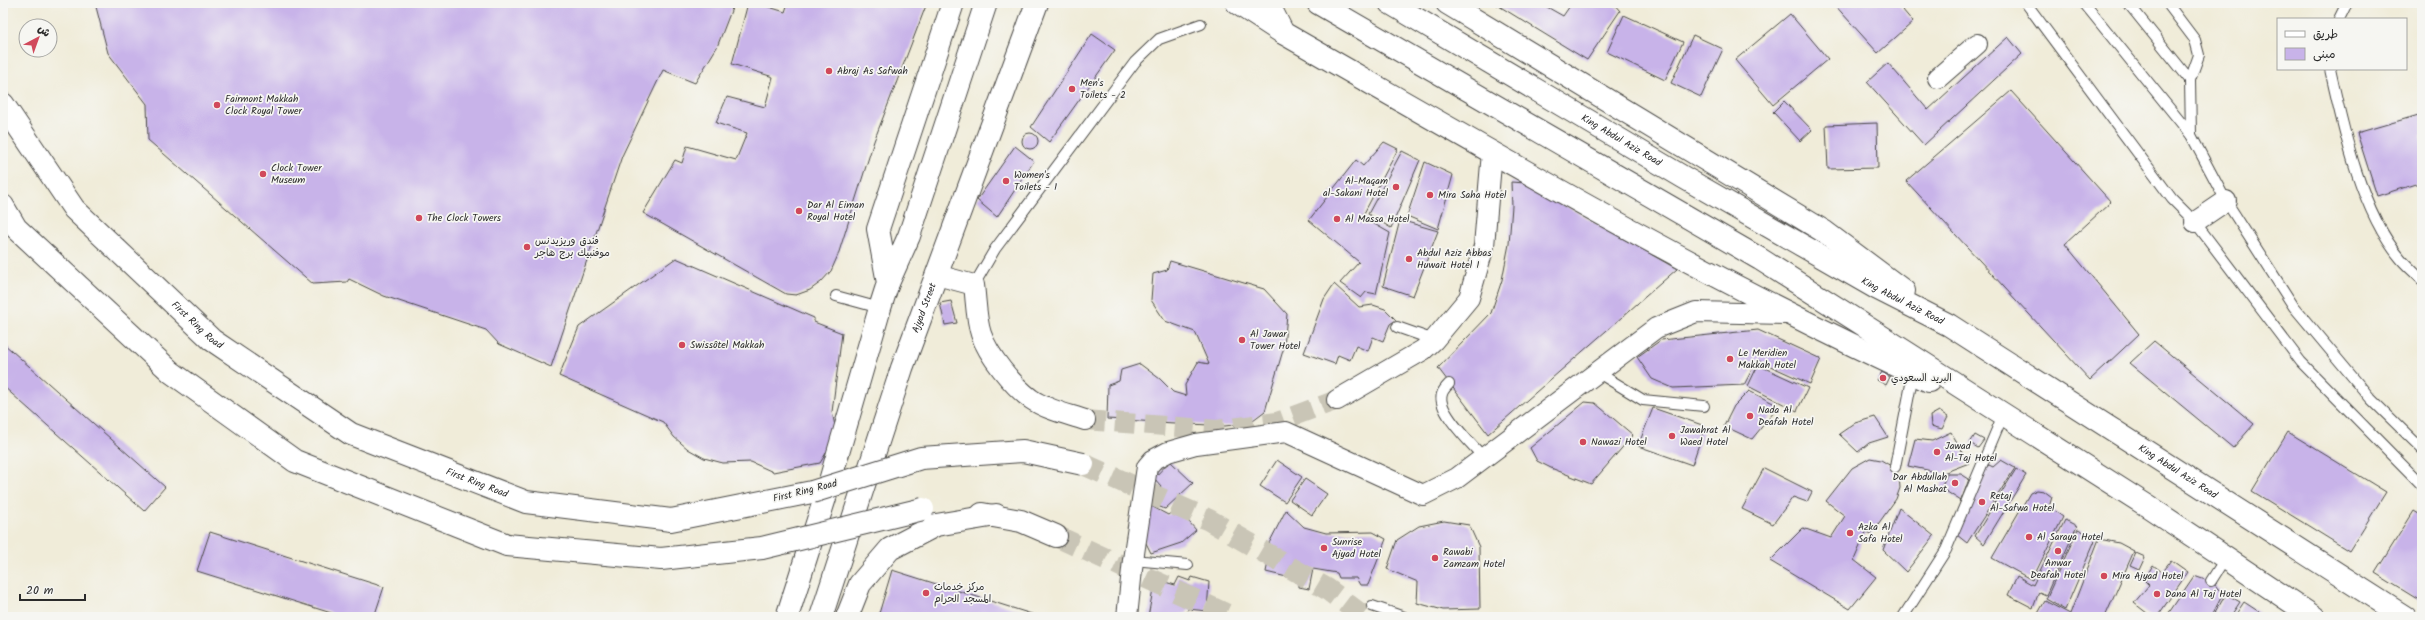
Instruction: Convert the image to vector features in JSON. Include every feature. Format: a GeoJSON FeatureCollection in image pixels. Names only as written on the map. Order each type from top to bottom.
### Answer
{"type":"FeatureCollection","features":[{"type":"Feature","properties":{"kind":"main road"},"geometry":{"type":"LineString","coordinates":[[888,283],[878,229],[953,3]]}},
{"type":"Feature","properties":{"kind":"main road"},"geometry":{"type":"LineString","coordinates":[[787,617],[825,498],[888,283],[909,236],[986,3]]}},
{"type":"Feature","properties":{"kind":"main road","name":"Ajyad Street"},"geometry":{"type":"LineString","coordinates":[[821,617],[902,368],[1037,3]]}},
{"type":"Feature","properties":{"kind":"main road"},"geometry":{"type":"LineString","coordinates":[[1237,3],[1283,33],[1492,152],[1788,314],[2003,415]]}},
{"type":"Feature","properties":{"kind":"main road"},"geometry":{"type":"LineString","coordinates":[[1268,3],[1283,33]]}},
{"type":"Feature","properties":{"kind":"main road"},"geometry":{"type":"LineString","coordinates":[[1318,3],[1760,259],[2149,507],[2302,614]]}},
{"type":"Feature","properties":{"kind":"main road","name":"King Abdul Aziz Road"},"geometry":{"type":"LineString","coordinates":[[1390,3],[1878,289],[1950,325],[2405,617]]}},
{"type":"Feature","properties":{"kind":"main road"},"geometry":{"type":"LineString","coordinates":[[1447,3],[1825,232],[1950,325]]}},
{"type":"Feature","properties":{"kind":"main road","name":"First Ring Road"},"geometry":{"type":"LineString","coordinates":[[3,104],[74,209],[212,340],[351,434],[526,502],[671,520],[812,492],[921,458],[1023,451],[1083,464]]}},
{"type":"Feature","properties":{"kind":"main road"},"geometry":{"type":"LineString","coordinates":[[3,206],[16,228],[171,372],[295,461],[507,545],[661,559],[762,548],[923,509],[996,515],[1021,521],[1056,536]]}},
{"type":"Feature","properties":{"kind":"main road"},"geometry":{"type":"LineString","coordinates":[[847,617],[860,584],[890,550],[936,525],[996,515]]}},
{"type":"Feature","properties":{"kind":"street"},"geometry":{"type":"LineString","coordinates":[[1938,78],[1977,44]]}},
{"type":"Feature","properties":{"kind":"street"},"geometry":{"type":"LineString","coordinates":[[1337,400],[1384,374],[1434,340],[1470,298],[1484,246],[1492,152]]}},
{"type":"Feature","properties":{"kind":"street"},"geometry":{"type":"LineString","coordinates":[[2194,222],[2226,201]]}},
{"type":"Feature","properties":{"kind":"street"},"geometry":{"type":"LineString","coordinates":[[937,275],[974,285],[980,332],[997,364],[1031,398],[1054,410],[1085,420]]}},
{"type":"Feature","properties":{"kind":"street"},"geometry":{"type":"LineString","coordinates":[[1127,617],[1133,560],[1148,467],[1153,460],[1175,450],[1196,444],[1286,432],[1423,495],[1457,478],[1656,328],[1696,312],[1788,314]]}},
{"type":"Feature","properties":{"kind":"lane"},"geometry":{"type":"LineString","coordinates":[[2026,3],[2172,199],[2194,222],[2301,362],[2422,485]]}},
{"type":"Feature","properties":{"kind":"lane"},"geometry":{"type":"LineString","coordinates":[[2084,3],[2191,135],[2226,201],[2294,307],[2371,399],[2422,449]]}},
{"type":"Feature","properties":{"kind":"lane"},"geometry":{"type":"LineString","coordinates":[[2128,3],[2190,80]]}},
{"type":"Feature","properties":{"kind":"lane"},"geometry":{"type":"LineString","coordinates":[[2167,3],[2195,40],[2199,55],[2190,80],[2191,135]]}},
{"type":"Feature","properties":{"kind":"lane"},"geometry":{"type":"LineString","coordinates":[[2340,18],[2347,3]]}},
{"type":"Feature","properties":{"kind":"lane"},"geometry":{"type":"LineString","coordinates":[[974,285],[995,250],[1135,62],[1159,39],[1201,24]]}},
{"type":"Feature","properties":{"kind":"lane"},"geometry":{"type":"LineString","coordinates":[[2330,70],[2344,132],[2374,217],[2400,258],[2422,280]]}},
{"type":"Feature","properties":{"kind":"lane"},"geometry":{"type":"LineString","coordinates":[[836,296],[880,308]]}},
{"type":"Feature","properties":{"kind":"lane"},"geometry":{"type":"LineString","coordinates":[[1397,328],[1434,340]]}},
{"type":"Feature","properties":{"kind":"lane"},"geometry":{"type":"LineString","coordinates":[[1596,372],[1643,400],[1704,406]]}},
{"type":"Feature","properties":{"kind":"lane"},"geometry":{"type":"LineString","coordinates":[[1895,467],[1913,374]]}},
{"type":"Feature","properties":{"kind":"lane"},"geometry":{"type":"LineString","coordinates":[[1450,384],[1442,394],[1442,404],[1448,416],[1484,458]]}},
{"type":"Feature","properties":{"kind":"lane"},"geometry":{"type":"LineString","coordinates":[[1903,617],[1946,550],[2003,415]]}},
{"type":"Feature","properties":{"kind":"lane"},"geometry":{"type":"LineString","coordinates":[[2210,581],[2225,559]]}},
{"type":"Feature","properties":{"kind":"lane"},"geometry":{"type":"LineString","coordinates":[[1133,560],[1188,565]]}},
{"type":"Feature","properties":{"kind":"lane"},"geometry":{"type":"LineString","coordinates":[[1372,606],[1404,617]]}},
{"type":"Feature","properties":{"kind":"building","name":"The Clock Towers"},"geometry":{"type":"Polygon","coordinates":[[[95,3],[734,3],[717,47],[695,83],[663,70],[622,156],[551,367],[499,344],[486,330],[384,296],[349,279],[347,282],[313,284],[148,140],[147,104],[108,53],[95,3]]]}},
{"type":"Feature","properties":{"kind":"building"},"geometry":{"type":"Polygon","coordinates":[[[748,3],[756,3],[785,12],[788,3],[927,3],[874,141],[838,255],[831,271],[821,282],[810,290],[796,295],[786,294],[643,213],[675,160],[682,163],[687,146],[736,160],[747,133],[716,123],[727,97],[765,107],[773,77],[732,64],[748,3]]]}},
{"type":"Feature","properties":{"kind":"building"},"geometry":{"type":"Polygon","coordinates":[[[1494,3],[1540,3],[1563,16],[1572,3],[1613,3],[1620,11],[1587,60],[1494,3]]]}},
{"type":"Feature","properties":{"kind":"building"},"geometry":{"type":"Polygon","coordinates":[[[1833,3],[1897,3],[1913,22],[1878,53],[1833,3]]]}},
{"type":"Feature","properties":{"kind":"building"},"geometry":{"type":"Polygon","coordinates":[[[1790,14],[1828,59],[1773,105],[1735,60],[1790,14]]]}},
{"type":"Feature","properties":{"kind":"building"},"geometry":{"type":"Polygon","coordinates":[[[1624,15],[1683,42],[1665,80],[1607,52],[1624,15]]]}},
{"type":"Feature","properties":{"kind":"building","name":"Men's Toilets - 2"},"geometry":{"type":"Polygon","coordinates":[[[1092,34],[1115,50],[1049,142],[1031,127],[1092,34]]]}},
{"type":"Feature","properties":{"kind":"building"},"geometry":{"type":"Polygon","coordinates":[[[1693,35],[1723,49],[1701,97],[1671,83],[1693,35]]]}},
{"type":"Feature","properties":{"kind":"building"},"geometry":{"type":"Polygon","coordinates":[[[2008,37],[2022,54],[1924,145],[1867,82],[1888,63],[1928,110],[2008,37]]]}},
{"type":"Feature","properties":{"kind":"building"},"geometry":{"type":"Polygon","coordinates":[[[2011,91],[2111,202],[2065,244],[2139,334],[2090,380],[1906,181],[2011,91]]]}},
{"type":"Feature","properties":{"kind":"building"},"geometry":{"type":"Polygon","coordinates":[[[1784,101],[1812,130],[1800,141],[1773,112],[1784,101]]]}},
{"type":"Feature","properties":{"kind":"building"},"geometry":{"type":"Polygon","coordinates":[[[2422,114],[2422,182],[2377,196],[2357,133],[2422,114]]]}},
{"type":"Feature","properties":{"kind":"building"},"geometry":{"type":"Polygon","coordinates":[[[1877,123],[1878,168],[1828,169],[1826,125],[1877,123]]]}},
{"type":"Feature","properties":{"kind":"building"},"geometry":{"type":"Polygon","coordinates":[[[1027,133],[1033,133],[1038,138],[1036,147],[1033,149],[1027,149],[1022,144],[1022,138],[1027,133]]]}},
{"type":"Feature","properties":{"kind":"building","name":"Al Massa Hotel"},"geometry":{"type":"Polygon","coordinates":[[[1384,142],[1398,149],[1362,217],[1390,233],[1376,294],[1366,292],[1361,298],[1340,283],[1359,262],[1309,220],[1356,160],[1363,166],[1384,142]]]}},
{"type":"Feature","properties":{"kind":"building","name":"Women's Toilets - 1"},"geometry":{"type":"Polygon","coordinates":[[[1015,146],[1034,161],[997,217],[977,200],[1015,146]]]}},
{"type":"Feature","properties":{"kind":"building","name":"Al-Maqam al-Sakani Hotel"},"geometry":{"type":"Polygon","coordinates":[[[1402,151],[1420,160],[1391,228],[1368,214],[1402,151]]]}},
{"type":"Feature","properties":{"kind":"building","name":"Mira Saha Hotel"},"geometry":{"type":"Polygon","coordinates":[[[1425,162],[1453,175],[1438,229],[1407,216],[1425,162]]]}},
{"type":"Feature","properties":{"kind":"building"},"geometry":{"type":"Polygon","coordinates":[[[1511,182],[1525,183],[1677,269],[1488,434],[1438,368],[1491,313],[1502,280],[1509,244],[1512,206],[1511,182]]]}},
{"type":"Feature","properties":{"kind":"building","name":"Abdul Aziz Abbas Huwait Hotel 1"},"geometry":{"type":"Polygon","coordinates":[[[1400,220],[1438,231],[1413,296],[1383,286],[1400,220]]]}},
{"type":"Feature","properties":{"kind":"building"},"geometry":{"type":"Polygon","coordinates":[[[676,258],[814,318],[814,322],[842,333],[832,412],[837,435],[820,463],[773,472],[751,462],[723,463],[704,458],[688,449],[674,437],[663,422],[559,376],[579,327],[676,258]]]}},
{"type":"Feature","properties":{"kind":"building","name":"Al Jawar Tower Hotel"},"geometry":{"type":"Polygon","coordinates":[[[1170,261],[1264,289],[1287,314],[1284,347],[1265,411],[1249,423],[1225,426],[1107,419],[1108,385],[1119,381],[1121,370],[1140,364],[1160,379],[1173,392],[1186,396],[1185,385],[1198,362],[1209,364],[1195,332],[1165,321],[1151,300],[1153,274],[1167,270],[1170,261]]]}},
{"type":"Feature","properties":{"kind":"building"},"geometry":{"type":"Polygon","coordinates":[[[1334,284],[1359,307],[1373,305],[1385,309],[1396,320],[1390,324],[1383,341],[1373,337],[1368,351],[1356,346],[1350,360],[1338,355],[1335,364],[1304,353],[1324,299],[1334,284]]]}},
{"type":"Feature","properties":{"kind":"building"},"geometry":{"type":"Polygon","coordinates":[[[951,301],[957,323],[945,325],[940,303],[951,301]]]}},
{"type":"Feature","properties":{"kind":"building","name":"Le Meridien Makkah Hotel"},"geometry":{"type":"Polygon","coordinates":[[[1758,330],[1821,359],[1810,384],[1757,360],[1744,385],[1673,388],[1652,379],[1637,357],[1661,340],[1758,330]]]}},
{"type":"Feature","properties":{"kind":"building"},"geometry":{"type":"Polygon","coordinates":[[[2154,341],[2254,424],[2233,448],[2130,363],[2154,341]]]}},
{"type":"Feature","properties":{"kind":"building"},"geometry":{"type":"Polygon","coordinates":[[[3,343],[165,487],[144,511],[3,386],[3,343]]]}},
{"type":"Feature","properties":{"kind":"building"},"geometry":{"type":"Polygon","coordinates":[[[1758,365],[1808,388],[1797,411],[1748,386],[1758,365]]]}},
{"type":"Feature","properties":{"kind":"building","name":"البريد السعودي"},"geometry":{"type":"Polygon","coordinates":[[[1882,372],[1890,377],[1886,385],[1877,380],[1882,372]]]}},
{"type":"Feature","properties":{"kind":"building","name":"Nada Al Deafah Hotel"},"geometry":{"type":"Polygon","coordinates":[[[1749,391],[1779,406],[1752,439],[1724,426],[1734,406],[1749,391]]]}},
{"type":"Feature","properties":{"kind":"building","name":"Nawazi Hotel"},"geometry":{"type":"Polygon","coordinates":[[[1585,402],[1595,403],[1633,435],[1591,484],[1537,461],[1530,448],[1585,402]]]}},
{"type":"Feature","properties":{"kind":"building","name":"Jawahrat Al Waed Hotel"},"geometry":{"type":"Polygon","coordinates":[[[1653,408],[1705,426],[1692,465],[1638,446],[1653,408]]]}},
{"type":"Feature","properties":{"kind":"building"},"geometry":{"type":"Polygon","coordinates":[[[1939,411],[1948,417],[1942,429],[1931,426],[1930,416],[1939,411]]]}},
{"type":"Feature","properties":{"kind":"building"},"geometry":{"type":"Polygon","coordinates":[[[1875,417],[1888,437],[1869,443],[1858,452],[1839,434],[1855,423],[1875,417]]]}},
{"type":"Feature","properties":{"kind":"building","name":"Jawad Al-Taj Hotel"},"geometry":{"type":"Polygon","coordinates":[[[1951,432],[1969,463],[1933,477],[1932,471],[1908,466],[1915,439],[1932,441],[1951,432]]]}},
{"type":"Feature","properties":{"kind":"building"},"geometry":{"type":"Polygon","coordinates":[[[2288,432],[2386,492],[2349,551],[2252,491],[2288,432]]]}},
{"type":"Feature","properties":{"kind":"building"},"geometry":{"type":"Polygon","coordinates":[[[1975,435],[1984,440],[1978,448],[1970,443],[1975,435]]]}},
{"type":"Feature","properties":{"kind":"building","name":"Azka Al Safa Hotel"},"geometry":{"type":"Polygon","coordinates":[[[1870,458],[1881,460],[1891,466],[1899,476],[1900,488],[1896,499],[1871,534],[1866,532],[1854,560],[1876,577],[1850,609],[1770,561],[1803,528],[1831,538],[1845,516],[1826,501],[1852,468],[1870,458]]]}},
{"type":"Feature","properties":{"kind":"building"},"geometry":{"type":"Polygon","coordinates":[[[1277,460],[1302,477],[1285,502],[1260,486],[1277,460]]]}},
{"type":"Feature","properties":{"kind":"building","name":"Retaj Al-Safwa Hotel"},"geometry":{"type":"Polygon","coordinates":[[[2001,460],[2015,468],[1967,543],[1957,535],[1984,468],[1989,465],[1993,467],[2001,460]]]}},
{"type":"Feature","properties":{"kind":"building"},"geometry":{"type":"Polygon","coordinates":[[[1170,461],[1193,483],[1165,509],[1155,505],[1155,494],[1161,486],[1154,478],[1170,461]]]}},
{"type":"Feature","properties":{"kind":"building"},"geometry":{"type":"Polygon","coordinates":[[[1764,468],[1812,492],[1807,502],[1793,497],[1773,524],[1742,509],[1764,468]]]}},
{"type":"Feature","properties":{"kind":"building"},"geometry":{"type":"Polygon","coordinates":[[[2016,469],[2026,475],[1984,544],[1975,536],[2016,469]]]}},
{"type":"Feature","properties":{"kind":"building","name":"Dar Abdullah Al Mashat"},"geometry":{"type":"Polygon","coordinates":[[[1947,474],[1961,474],[1969,479],[1961,501],[1941,488],[1947,474]]]}},
{"type":"Feature","properties":{"kind":"building"},"geometry":{"type":"Polygon","coordinates":[[[1305,479],[1327,494],[1312,515],[1290,500],[1305,479]]]}},
{"type":"Feature","properties":{"kind":"building","name":"Al Saraya Hotel"},"geometry":{"type":"Polygon","coordinates":[[[2037,490],[2044,491],[2052,497],[2049,507],[2063,517],[2032,580],[1992,558],[2030,493],[2037,490]]]}},
{"type":"Feature","properties":{"kind":"building"},"geometry":{"type":"Polygon","coordinates":[[[1151,506],[1168,515],[1177,508],[1196,530],[1181,543],[1151,553],[1144,539],[1151,506]]]}},
{"type":"Feature","properties":{"kind":"building"},"geometry":{"type":"Polygon","coordinates":[[[1899,508],[1934,536],[1906,572],[1883,550],[1899,508]]]}},
{"type":"Feature","properties":{"kind":"building","name":"Sunrise Ajyad Hotel"},"geometry":{"type":"Polygon","coordinates":[[[1286,510],[1304,527],[1326,533],[1373,532],[1386,539],[1368,585],[1360,585],[1356,578],[1339,578],[1337,573],[1313,569],[1309,589],[1299,587],[1299,580],[1266,572],[1268,562],[1262,557],[1286,510]]]}},
{"type":"Feature","properties":{"kind":"building"},"geometry":{"type":"Polygon","coordinates":[[[2414,511],[2422,516],[2422,602],[2375,573],[2414,511]]]}},
{"type":"Feature","properties":{"kind":"building","name":"Anwar Deafah Hotel"},"geometry":{"type":"Polygon","coordinates":[[[2065,520],[2077,526],[2046,595],[2039,592],[2033,608],[2008,595],[2017,576],[2033,585],[2065,520]]]}},
{"type":"Feature","properties":{"kind":"building","name":"Rawabi Zamzam Hotel"},"geometry":{"type":"Polygon","coordinates":[[[1444,521],[1469,525],[1479,547],[1480,609],[1443,610],[1417,603],[1418,582],[1387,569],[1397,540],[1419,526],[1444,521]]]}},
{"type":"Feature","properties":{"kind":"building"},"geometry":{"type":"Polygon","coordinates":[[[2078,529],[2096,538],[2065,610],[2046,599],[2078,529]]]}},
{"type":"Feature","properties":{"kind":"building"},"geometry":{"type":"Polygon","coordinates":[[[210,532],[384,587],[374,617],[344,617],[197,571],[210,532]]]}},
{"type":"Feature","properties":{"kind":"building","name":"Mira Ajyad Hotel"},"geometry":{"type":"Polygon","coordinates":[[[2099,539],[2119,543],[2134,551],[2105,617],[2036,617],[2045,601],[2070,614],[2099,539]]]}},
{"type":"Feature","properties":{"kind":"building"},"geometry":{"type":"Polygon","coordinates":[[[2136,553],[2145,557],[2139,570],[2130,566],[2136,553]]]}},
{"type":"Feature","properties":{"kind":"building","name":"Dana Al Taj Hotel"},"geometry":{"type":"Polygon","coordinates":[[[2171,560],[2188,572],[2157,617],[2152,617],[2134,603],[2149,585],[2145,581],[2149,576],[2147,575],[2153,565],[2162,572],[2171,560]]]}},
{"type":"Feature","properties":{"kind":"building","name":"مركز خدمات المسجد الحرام"},"geometry":{"type":"Polygon","coordinates":[[[892,570],[1041,617],[878,617],[892,570]]]}},
{"type":"Feature","properties":{"kind":"building"},"geometry":{"type":"Polygon","coordinates":[[[2194,576],[2214,583],[2218,589],[2224,592],[2211,617],[2166,617],[2194,576]]]}},
{"type":"Feature","properties":{"kind":"building"},"geometry":{"type":"Polygon","coordinates":[[[1179,577],[1190,581],[1192,577],[1209,582],[1207,611],[1188,609],[1187,613],[1168,617],[1148,617],[1155,579],[1175,585],[1179,577]]]}},
{"type":"Feature","properties":{"kind":"building"},"geometry":{"type":"Polygon","coordinates":[[[2226,594],[2240,602],[2230,617],[2221,617],[2215,613],[2226,594]]]}},
{"type":"Feature","properties":{"kind":"building"},"geometry":{"type":"Polygon","coordinates":[[[2244,602],[2267,617],[2234,617],[2244,602]]]}},
{"type":"Feature","properties":{"kind":"tunnel"},"geometry":{"type":"LineString","coordinates":[[1085,420],[1217,430],[1277,422],[1337,400]]}},
{"type":"Feature","properties":{"kind":"tunnel"},"geometry":{"type":"LineString","coordinates":[[1083,464],[1209,520],[1327,589],[1364,617]]}},
{"type":"Feature","properties":{"kind":"tunnel"},"geometry":{"type":"LineString","coordinates":[[1056,536],[1232,617]]}},
{"type":"Feature","properties":{"kind":"place","name":"Abraj As Safwah"},"geometry":{"type":"Point","coordinates":[829,71]}},
{"type":"Feature","properties":{"kind":"place","name":"Men's Toilets - 2"},"geometry":{"type":"Point","coordinates":[1072,89]}},
{"type":"Feature","properties":{"kind":"place","name":"Fairmont Makkah Clock Royal Tower"},"geometry":{"type":"Point","coordinates":[217,105]}},
{"type":"Feature","properties":{"kind":"place","name":"Clock Tower Museum"},"geometry":{"type":"Point","coordinates":[263,174]}},
{"type":"Feature","properties":{"kind":"place","name":"Women's Toilets - 1"},"geometry":{"type":"Point","coordinates":[1006,181]}},
{"type":"Feature","properties":{"kind":"place","name":"Al-Maqam al-Sakani Hotel"},"geometry":{"type":"Point","coordinates":[1396,187]}},
{"type":"Feature","properties":{"kind":"place","name":"Mira Saha Hotel"},"geometry":{"type":"Point","coordinates":[1430,195]}},
{"type":"Feature","properties":{"kind":"place","name":"Dar Al Eiman Royal Hotel"},"geometry":{"type":"Point","coordinates":[799,211]}},
{"type":"Feature","properties":{"kind":"place","name":"The Clock Towers"},"geometry":{"type":"Point","coordinates":[419,218]}},
{"type":"Feature","properties":{"kind":"place","name":"Al Massa Hotel"},"geometry":{"type":"Point","coordinates":[1337,219]}},
{"type":"Feature","properties":{"kind":"place","name":"فندق وريزيدنس موفنبيك برج هاجر"},"geometry":{"type":"Point","coordinates":[527,247]}},
{"type":"Feature","properties":{"kind":"place","name":"Abdul Aziz Abbas Huwait Hotel 1"},"geometry":{"type":"Point","coordinates":[1409,259]}},
{"type":"Feature","properties":{"kind":"place","name":"Al Jawar Tower Hotel"},"geometry":{"type":"Point","coordinates":[1242,340]}},
{"type":"Feature","properties":{"kind":"place","name":"Swissôtel Makkah"},"geometry":{"type":"Point","coordinates":[682,345]}},
{"type":"Feature","properties":{"kind":"place","name":"Le Meridien Makkah Hotel"},"geometry":{"type":"Point","coordinates":[1730,359]}},
{"type":"Feature","properties":{"kind":"place","name":"البريد السعودي"},"geometry":{"type":"Point","coordinates":[1883,378]}},
{"type":"Feature","properties":{"kind":"place","name":"Nada Al Deafah Hotel"},"geometry":{"type":"Point","coordinates":[1750,416]}},
{"type":"Feature","properties":{"kind":"place","name":"Jawahrat Al Waed Hotel"},"geometry":{"type":"Point","coordinates":[1672,436]}},
{"type":"Feature","properties":{"kind":"place","name":"Nawazi Hotel"},"geometry":{"type":"Point","coordinates":[1583,442]}},
{"type":"Feature","properties":{"kind":"place","name":"Jawad Al-Taj Hotel"},"geometry":{"type":"Point","coordinates":[1937,452]}},
{"type":"Feature","properties":{"kind":"place","name":"Dar Abdullah Al Mashat"},"geometry":{"type":"Point","coordinates":[1955,483]}},
{"type":"Feature","properties":{"kind":"place","name":"Retaj Al-Safwa Hotel"},"geometry":{"type":"Point","coordinates":[1982,502]}},
{"type":"Feature","properties":{"kind":"place","name":"Azka Al Safa Hotel"},"geometry":{"type":"Point","coordinates":[1850,533]}},
{"type":"Feature","properties":{"kind":"place","name":"Al Saraya Hotel"},"geometry":{"type":"Point","coordinates":[2029,537]}},
{"type":"Feature","properties":{"kind":"place","name":"Sunrise Ajyad Hotel"},"geometry":{"type":"Point","coordinates":[1324,548]}},
{"type":"Feature","properties":{"kind":"place","name":"Anwar Deafah Hotel"},"geometry":{"type":"Point","coordinates":[2058,551]}},
{"type":"Feature","properties":{"kind":"place","name":"Rawabi Zamzam Hotel"},"geometry":{"type":"Point","coordinates":[1435,558]}},
{"type":"Feature","properties":{"kind":"place","name":"Mira Ajyad Hotel"},"geometry":{"type":"Point","coordinates":[2104,576]}},
{"type":"Feature","properties":{"kind":"place","name":"مركز خدمات المسجد الحرام"},"geometry":{"type":"Point","coordinates":[926,593]}},
{"type":"Feature","properties":{"kind":"place","name":"Dana Al Taj Hotel"},"geometry":{"type":"Point","coordinates":[2157,594]}}]}
